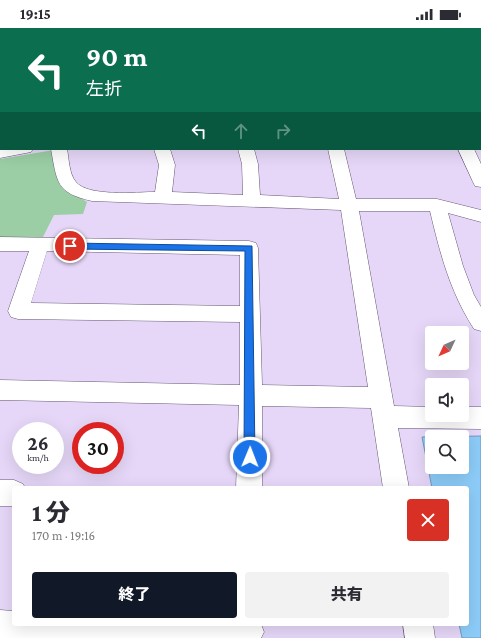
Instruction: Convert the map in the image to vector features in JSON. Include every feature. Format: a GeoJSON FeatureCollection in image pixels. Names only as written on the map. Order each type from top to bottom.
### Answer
{"type":"FeatureCollection","features":[{"type":"Feature","properties":{"kind":"street"},"geometry":{"type":"LineString","coordinates":[[0,153],[19,150]]}},
{"type":"Feature","properties":{"kind":"street"},"geometry":{"type":"LineString","coordinates":[[59,150],[65,180],[75,190],[92,197],[163,198],[349,205],[437,205],[466,210],[481,216]]}},
{"type":"Feature","properties":{"kind":"street"},"geometry":{"type":"LineString","coordinates":[[162,150],[167,165],[163,198]]}},
{"type":"Feature","properties":{"kind":"street"},"geometry":{"type":"LineString","coordinates":[[246,150],[250,164],[252,201]]}},
{"type":"Feature","properties":{"kind":"street"},"geometry":{"type":"LineString","coordinates":[[336,150],[349,205],[396,486]]}},
{"type":"Feature","properties":{"kind":"street"},"geometry":{"type":"LineString","coordinates":[[466,150],[481,182]]}},
{"type":"Feature","properties":{"kind":"street"},"geometry":{"type":"LineString","coordinates":[[437,205],[460,285],[470,309],[481,323]]}},
{"type":"Feature","properties":{"kind":"street"},"geometry":{"type":"LineString","coordinates":[[0,244],[250,248],[249,314],[251,395],[249,486]]}},
{"type":"Feature","properties":{"kind":"street"},"geometry":{"type":"LineString","coordinates":[[40,245],[18,311],[249,314]]}},
{"type":"Feature","properties":{"kind":"street"},"geometry":{"type":"LineString","coordinates":[[0,390],[251,395],[481,418]]}},
{"type":"Feature","properties":{"kind":"street"},"geometry":{"type":"LineString","coordinates":[[0,493],[12,493]]}},
{"type":"Feature","properties":{"kind":"street"},"geometry":{"type":"LineString","coordinates":[[0,625],[12,625]]}},
{"type":"Feature","properties":{"kind":"street"},"geometry":{"type":"LineString","coordinates":[[42,626],[249,631]]}},
{"type":"Feature","properties":{"kind":"street"},"geometry":{"type":"LineString","coordinates":[[418,626],[420,638]]}},
{"type":"Feature","properties":{"kind":"green space"},"geometry":{"type":"Polygon","coordinates":[[[54,150],[60,185],[87,202],[83,214],[54,215],[43,237],[0,238],[0,159],[54,150]]]}},
{"type":"Feature","properties":{"kind":"water"},"geometry":{"type":"Polygon","coordinates":[[[469,436],[481,436],[481,638],[462,638],[459,626],[469,626],[469,486],[432,486],[429,474],[469,474],[469,436]]]}},
{"type":"Feature","properties":{"kind":"water"},"geometry":{"type":"Polygon","coordinates":[[[422,437],[425,437],[425,452],[422,437]]]}},
{"type":"Feature","properties":{"kind":"route"},"geometry":{"type":"LineString","coordinates":[[70,246],[250,248],[250,457]]}}]}
